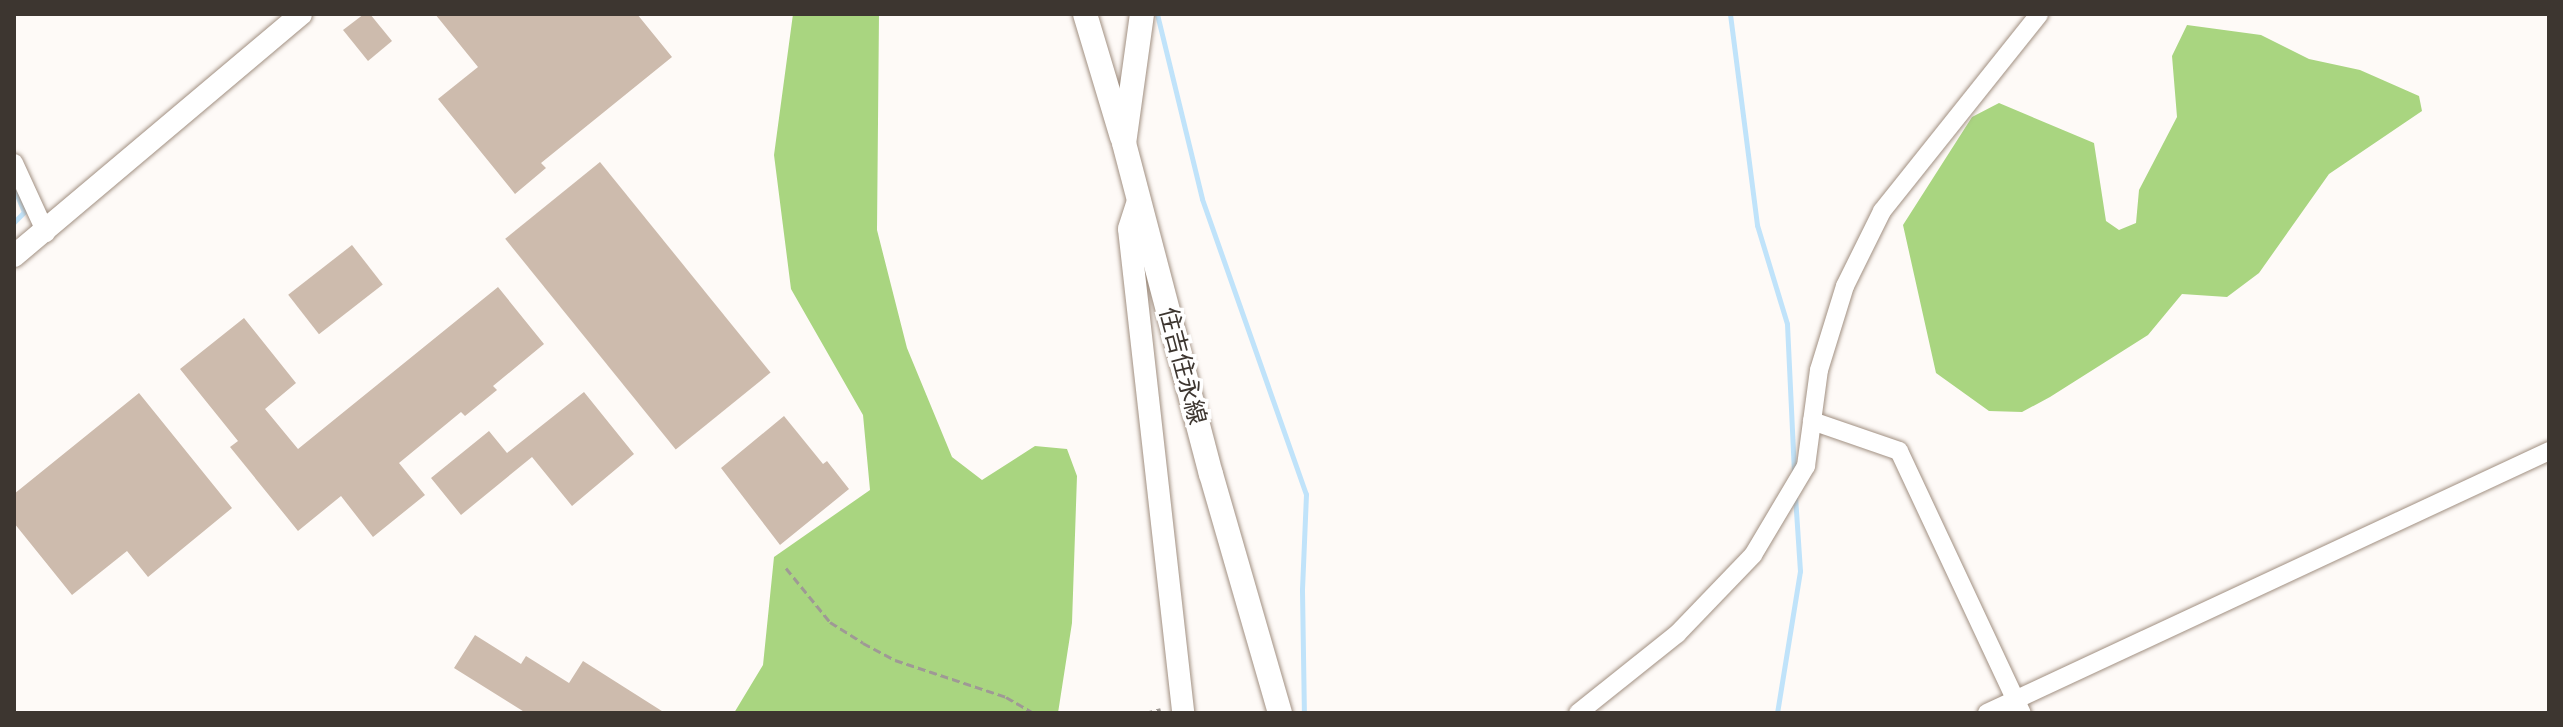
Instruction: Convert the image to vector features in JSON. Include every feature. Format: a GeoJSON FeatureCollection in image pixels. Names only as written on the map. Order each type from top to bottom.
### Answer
{"type":"FeatureCollection","features":[{"type":"Feature","properties":{"kind":"main road"},"geometry":{"type":"LineString","coordinates":[[1085,14],[1124,143]]}},
{"type":"Feature","properties":{"kind":"main road","name":"住吉住永線"},"geometry":{"type":"LineString","coordinates":[[1142,14],[1124,143],[1137,204],[1280,713]]}},
{"type":"Feature","properties":{"kind":"street"},"geometry":{"type":"LineString","coordinates":[[14,256],[46,233],[301,14]]}},
{"type":"Feature","properties":{"kind":"street"},"geometry":{"type":"LineString","coordinates":[[1578,713],[1677,634],[1753,555],[1806,466],[1819,370],[1845,286],[1882,211],[2039,14]]}},
{"type":"Feature","properties":{"kind":"street"},"geometry":{"type":"LineString","coordinates":[[14,163],[46,233]]}},
{"type":"Feature","properties":{"kind":"street"},"geometry":{"type":"LineString","coordinates":[[1137,204],[1129,229],[1183,713]]}},
{"type":"Feature","properties":{"kind":"street"},"geometry":{"type":"LineString","coordinates":[[1812,421],[1899,451],[2019,706]]}},
{"type":"Feature","properties":{"kind":"street"},"geometry":{"type":"LineString","coordinates":[[1987,713],[2019,706],[2549,451]]}},
{"type":"Feature","properties":{"kind":"path"},"geometry":{"type":"LineString","coordinates":[[786,568],[830,622],[863,643],[895,660],[1006,697],[1034,713]]}},
{"type":"Feature","properties":{"kind":"green space"},"geometry":{"type":"Polygon","coordinates":[[[793,14],[879,14],[877,230],[907,348],[952,457],[982,480],[1035,446],[1067,449],[1077,476],[1072,623],[1058,713],[734,713],[763,665],[774,557],[870,490],[863,415],[791,289],[774,155],[793,14]]]}},
{"type":"Feature","properties":{"kind":"green space"},"geometry":{"type":"Polygon","coordinates":[[[2187,25],[2261,35],[2309,59],[2360,70],[2419,96],[2422,111],[2329,174],[2259,273],[2227,297],[2182,294],[2148,335],[2050,397],[2022,412],[1989,411],[1936,373],[1903,225],[1972,117],[1999,103],[2094,143],[2106,221],[2119,230],[2136,223],[2139,190],[2177,117],[2172,56],[2187,25]]]}},
{"type":"Feature","properties":{"kind":"building"},"geometry":{"type":"Polygon","coordinates":[[[364,14],[370,14],[392,41],[368,61],[343,30],[364,14]]]}},
{"type":"Feature","properties":{"kind":"building"},"geometry":{"type":"Polygon","coordinates":[[[435,14],[637,14],[672,57],[541,163],[546,168],[515,194],[438,99],[478,67],[435,14]]]}},
{"type":"Feature","properties":{"kind":"building"},"geometry":{"type":"Polygon","coordinates":[[[600,162],[771,373],[676,449],[505,239],[600,162]]]}},
{"type":"Feature","properties":{"kind":"building"},"geometry":{"type":"Polygon","coordinates":[[[352,245],[383,284],[319,334],[288,295],[352,245]]]}},
{"type":"Feature","properties":{"kind":"building"},"geometry":{"type":"Polygon","coordinates":[[[498,287],[544,344],[493,386],[497,390],[465,416],[461,412],[399,463],[425,495],[373,537],[341,496],[298,531],[230,447],[238,441],[180,369],[244,318],[296,383],[265,409],[298,449],[498,287]]]}},
{"type":"Feature","properties":{"kind":"building"},"geometry":{"type":"Polygon","coordinates":[[[584,392],[634,454],[572,506],[532,457],[461,515],[431,478],[489,431],[507,453],[584,392]]]}},
{"type":"Feature","properties":{"kind":"building"},"geometry":{"type":"Polygon","coordinates":[[[139,393],[232,508],[148,577],[127,551],[72,595],[14,523],[14,494],[139,393]]]}},
{"type":"Feature","properties":{"kind":"building"},"geometry":{"type":"Polygon","coordinates":[[[784,416],[823,464],[827,461],[849,489],[780,545],[721,468],[784,416]]]}},
{"type":"Feature","properties":{"kind":"building"},"geometry":{"type":"Polygon","coordinates":[[[475,635],[521,664],[526,656],[569,683],[583,661],[665,713],[526,713],[454,668],[475,635]]]}},
{"type":"Feature","properties":{"kind":"waterway"},"geometry":{"type":"LineString","coordinates":[[1157,14],[1202,199],[1306,494],[1302,590],[1304,713]]}},
{"type":"Feature","properties":{"kind":"waterway"},"geometry":{"type":"LineString","coordinates":[[1730,14],[1757,225],[1787,324],[1794,474]]}},
{"type":"Feature","properties":{"kind":"waterway"},"geometry":{"type":"LineString","coordinates":[[14,188],[24,212],[14,222]]}},
{"type":"Feature","properties":{"kind":"waterway"},"geometry":{"type":"LineString","coordinates":[[1777,713],[1800,571],[1795,496]]}}]}
